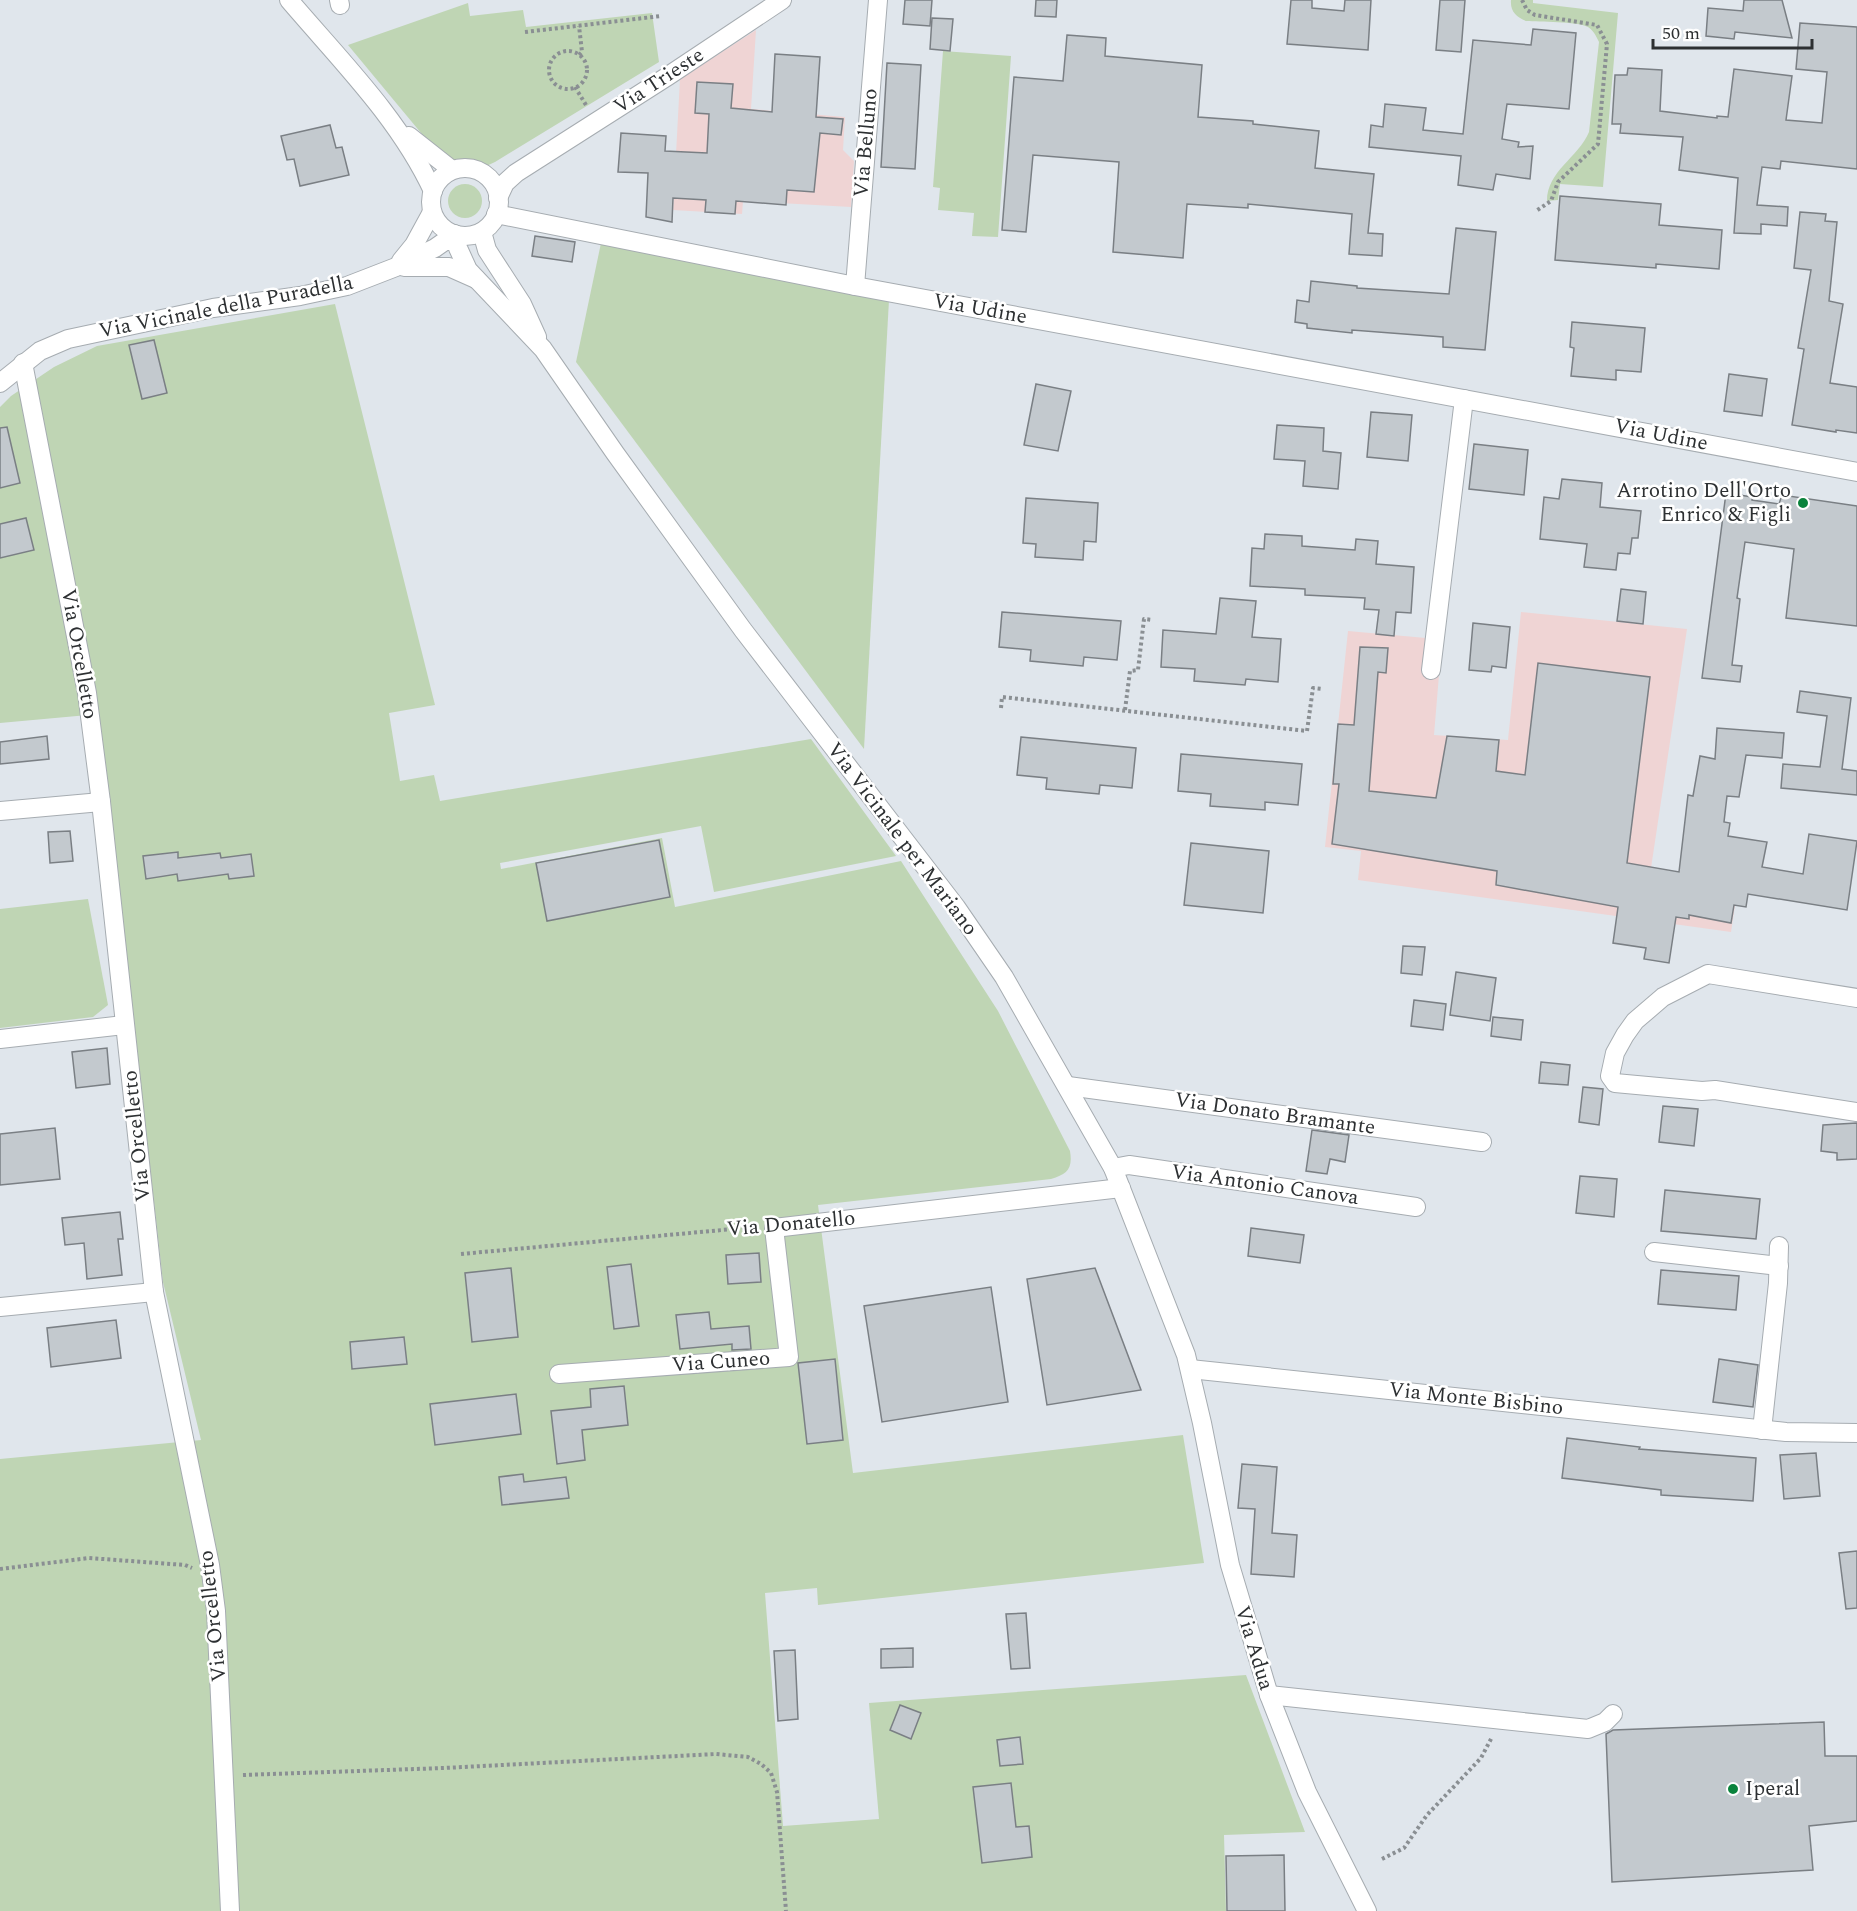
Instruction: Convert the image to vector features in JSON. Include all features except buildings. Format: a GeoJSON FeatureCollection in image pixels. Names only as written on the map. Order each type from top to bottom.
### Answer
{"type":"FeatureCollection","features":[{"type":"Feature","properties":{"kind":"street"},"geometry":{"type":"LineString","coordinates":[[289,0],[396,126],[419,162],[432,191]]}},
{"type":"Feature","properties":{"kind":"street","name":"Via Trieste"},"geometry":{"type":"LineString","coordinates":[[497,206],[505,183],[516,173],[782,0]]}},
{"type":"Feature","properties":{"kind":"street","name":"Via Belluno"},"geometry":{"type":"LineString","coordinates":[[855,286],[878,0]]}},
{"type":"Feature","properties":{"kind":"street"},"geometry":{"type":"LineString","coordinates":[[396,126],[452,171]]}},
{"type":"Feature","properties":{"kind":"street","name":"Via Trieste"},"geometry":{"type":"LineString","coordinates":[[483,173],[507,170],[536,161]]}},
{"type":"Feature","properties":{"kind":"street"},"geometry":{"type":"LineString","coordinates":[[462,168],[483,173],[496,189],[497,206],[488,227],[482,232],[464,236],[441,226],[432,212],[430,201],[432,191],[444,175],[462,168]]}},
{"type":"Feature","properties":{"kind":"street","name":"Via Udine"},"geometry":{"type":"LineString","coordinates":[[497,206],[855,286],[1857,472]]}},
{"type":"Feature","properties":{"kind":"street"},"geometry":{"type":"LineString","coordinates":[[396,267],[414,245],[432,212]]}},
{"type":"Feature","properties":{"kind":"street"},"geometry":{"type":"LineString","coordinates":[[482,232],[487,250],[522,304],[543,349]]}},
{"type":"Feature","properties":{"kind":"street"},"geometry":{"type":"LineString","coordinates":[[455,234],[468,270],[543,349]]}},
{"type":"Feature","properties":{"kind":"street","name":"Via Vicinale della Puradella"},"geometry":{"type":"LineString","coordinates":[[0,383],[23,363],[50,346],[75,337],[213,308],[300,296],[347,286],[396,267],[435,248],[455,234]]}},
{"type":"Feature","properties":{"kind":"street"},"geometry":{"type":"LineString","coordinates":[[396,267],[449,267],[476,279]]}},
{"type":"Feature","properties":{"kind":"street"},"geometry":{"type":"LineString","coordinates":[[476,279],[498,267]]}},
{"type":"Feature","properties":{"kind":"street","name":"Via Vicinale per Mariano"},"geometry":{"type":"LineString","coordinates":[[543,349],[743,630],[956,907],[1004,977],[1113,1168],[1190,1369]]}},
{"type":"Feature","properties":{"kind":"street","name":"Via Orcelletto"},"geometry":{"type":"LineString","coordinates":[[23,363],[87,693],[154,1292],[211,1578],[219,1643],[230,1911]]}},
{"type":"Feature","properties":{"kind":"street"},"geometry":{"type":"LineString","coordinates":[[1431,670],[1464,399]]}},
{"type":"Feature","properties":{"kind":"street"},"geometry":{"type":"LineString","coordinates":[[0,811],[101,802]]}},
{"type":"Feature","properties":{"kind":"street"},"geometry":{"type":"LineString","coordinates":[[1857,998],[1708,975],[1663,997],[1635,1021],[1615,1053],[1610,1076],[1615,1083],[1702,1091],[1715,1090],[1857,1112]]}},
{"type":"Feature","properties":{"kind":"street"},"geometry":{"type":"LineString","coordinates":[[0,1039],[124,1025]]}},
{"type":"Feature","properties":{"kind":"street","name":"Via Donato Bramante"},"geometry":{"type":"LineString","coordinates":[[1068,1086],[1482,1142]]}},
{"type":"Feature","properties":{"kind":"street","name":"Via Antonio Canova"},"geometry":{"type":"LineString","coordinates":[[1113,1168],[1129,1165],[1416,1207]]}},
{"type":"Feature","properties":{"kind":"street","name":"Via Donatello"},"geometry":{"type":"LineString","coordinates":[[774,1228],[1121,1188]]}},
{"type":"Feature","properties":{"kind":"street","name":"Via Cuneo"},"geometry":{"type":"LineString","coordinates":[[559,1374],[789,1357],[774,1228]]}},
{"type":"Feature","properties":{"kind":"street"},"geometry":{"type":"LineString","coordinates":[[1762,1430],[1779,1266],[1779,1246]]}},
{"type":"Feature","properties":{"kind":"street"},"geometry":{"type":"LineString","coordinates":[[1654,1252],[1779,1266]]}},
{"type":"Feature","properties":{"kind":"street"},"geometry":{"type":"LineString","coordinates":[[0,1307],[154,1292]]}},
{"type":"Feature","properties":{"kind":"street","name":"Via Monte Bisbino"},"geometry":{"type":"LineString","coordinates":[[1190,1369],[1762,1430],[1857,1434]]}},
{"type":"Feature","properties":{"kind":"street","name":"Via Adua"},"geometry":{"type":"LineString","coordinates":[[1190,1369],[1230,1565],[1269,1695],[1307,1792],[1367,1911]]}},
{"type":"Feature","properties":{"kind":"street"},"geometry":{"type":"LineString","coordinates":[[1269,1695],[1588,1729],[1605,1722],[1613,1714]]}},
{"type":"Feature","properties":{"kind":"path"},"geometry":{"type":"LineString","coordinates":[[1522,0],[1527,10],[1535,15],[1597,25],[1607,44],[1598,144],[1558,182],[1551,201],[1536,211]]}},
{"type":"Feature","properties":{"kind":"path"},"geometry":{"type":"LineString","coordinates":[[525,32],[661,16]]}},
{"type":"Feature","properties":{"kind":"path"},"geometry":{"type":"LineString","coordinates":[[579,26],[582,52],[579,55]]}},
{"type":"Feature","properties":{"kind":"path"},"geometry":{"type":"LineString","coordinates":[[564,51],[572,51],[579,55],[587,68],[582,83],[568,89],[560,87],[549,76],[551,61],[564,51]]}},
{"type":"Feature","properties":{"kind":"path"},"geometry":{"type":"LineString","coordinates":[[575,87],[586,105]]}},
{"type":"Feature","properties":{"kind":"path"},"geometry":{"type":"LineString","coordinates":[[1125,710],[1130,670],[1138,670],[1144,619],[1153,620]]}},
{"type":"Feature","properties":{"kind":"path"},"geometry":{"type":"LineString","coordinates":[[1001,708],[1002,697],[1307,731],[1313,687],[1322,689]]}},
{"type":"Feature","properties":{"kind":"path","name":"Via Donatello"},"geometry":{"type":"LineString","coordinates":[[461,1254],[751,1227],[774,1228]]}},
{"type":"Feature","properties":{"kind":"path"},"geometry":{"type":"LineString","coordinates":[[0,1569],[89,1558],[110,1558],[185,1565],[211,1578]]}},
{"type":"Feature","properties":{"kind":"path"},"geometry":{"type":"LineString","coordinates":[[1382,1859],[1404,1848],[1427,1815],[1481,1758],[1500,1721]]}},
{"type":"Feature","properties":{"kind":"path"},"geometry":{"type":"LineString","coordinates":[[224,1776],[444,1768],[716,1754],[748,1757],[771,1773],[777,1792],[786,1911]]}},
{"type":"Feature","properties":{"kind":"shaded area"},"geometry":{"type":"Polygon","coordinates":[[[756,30],[751,109],[845,117],[843,150],[854,161],[851,207],[743,201],[742,214],[673,210],[680,79],[756,30]]]}},
{"type":"Feature","properties":{"kind":"shaded area"},"geometry":{"type":"Polygon","coordinates":[[[1521,612],[1687,629],[1651,868],[1694,874],[1741,866],[1731,932],[1358,880],[1361,851],[1325,847],[1348,631],[1426,638],[1424,675],[1439,675],[1434,735],[1508,740],[1521,612]]]}},
{"type":"Feature","properties":{"kind":"green space"},"geometry":{"type":"Polygon","coordinates":[[[1511,0],[1533,0],[1533,3],[1618,13],[1603,187],[1560,184],[1558,200],[1547,201],[1552,181],[1578,150],[1589,132],[1599,42],[1592,30],[1582,25],[1526,21],[1513,10],[1511,0]]]}},
{"type":"Feature","properties":{"kind":"green space"},"geometry":{"type":"Polygon","coordinates":[[[468,3],[470,16],[523,10],[526,27],[652,13],[659,62],[495,162],[482,168],[466,167],[448,159],[431,145],[348,45],[468,3]]]}},
{"type":"Feature","properties":{"kind":"green space"},"geometry":{"type":"Polygon","coordinates":[[[943,51],[1011,56],[998,237],[972,236],[974,213],[938,210],[940,188],[933,187],[943,51]]]}},
{"type":"Feature","properties":{"kind":"green space"},"geometry":{"type":"Polygon","coordinates":[[[465,184],[477,189],[482,201],[477,213],[465,218],[453,213],[448,201],[453,189],[465,184]]]}},
{"type":"Feature","properties":{"kind":"green space"},"geometry":{"type":"Polygon","coordinates":[[[601,243],[889,300],[864,749],[576,362],[601,243]]]}},
{"type":"Feature","properties":{"kind":"green space"},"geometry":{"type":"Polygon","coordinates":[[[335,304],[435,705],[389,713],[400,781],[434,775],[440,801],[811,739],[896,856],[714,892],[701,826],[500,863],[501,869],[662,838],[675,907],[901,861],[998,1011],[1070,1151],[1071,1162],[1068,1170],[1051,1179],[818,1205],[853,1473],[1183,1435],[1204,1563],[818,1605],[817,1588],[765,1593],[783,1826],[879,1819],[869,1703],[1246,1675],[1305,1832],[1224,1835],[1226,1911],[0,1911],[0,1459],[201,1440],[163,1282],[99,714],[0,723],[0,407],[11,396],[54,367],[97,346],[335,304]]]}},
{"type":"Feature","properties":{"kind":"green space"},"geometry":{"type":"Polygon","coordinates":[[[88,899],[108,1005],[93,1017],[0,1028],[0,909],[88,899]]]}},
{"type":"Feature","properties":{"kind":"place","name":"Arrotino Dell'Orto Enrico & Figli"},"geometry":{"type":"Point","coordinates":[1803,503]}},
{"type":"Feature","properties":{"kind":"place","name":"Iperal"},"geometry":{"type":"Point","coordinates":[1733,1789]}}]}
